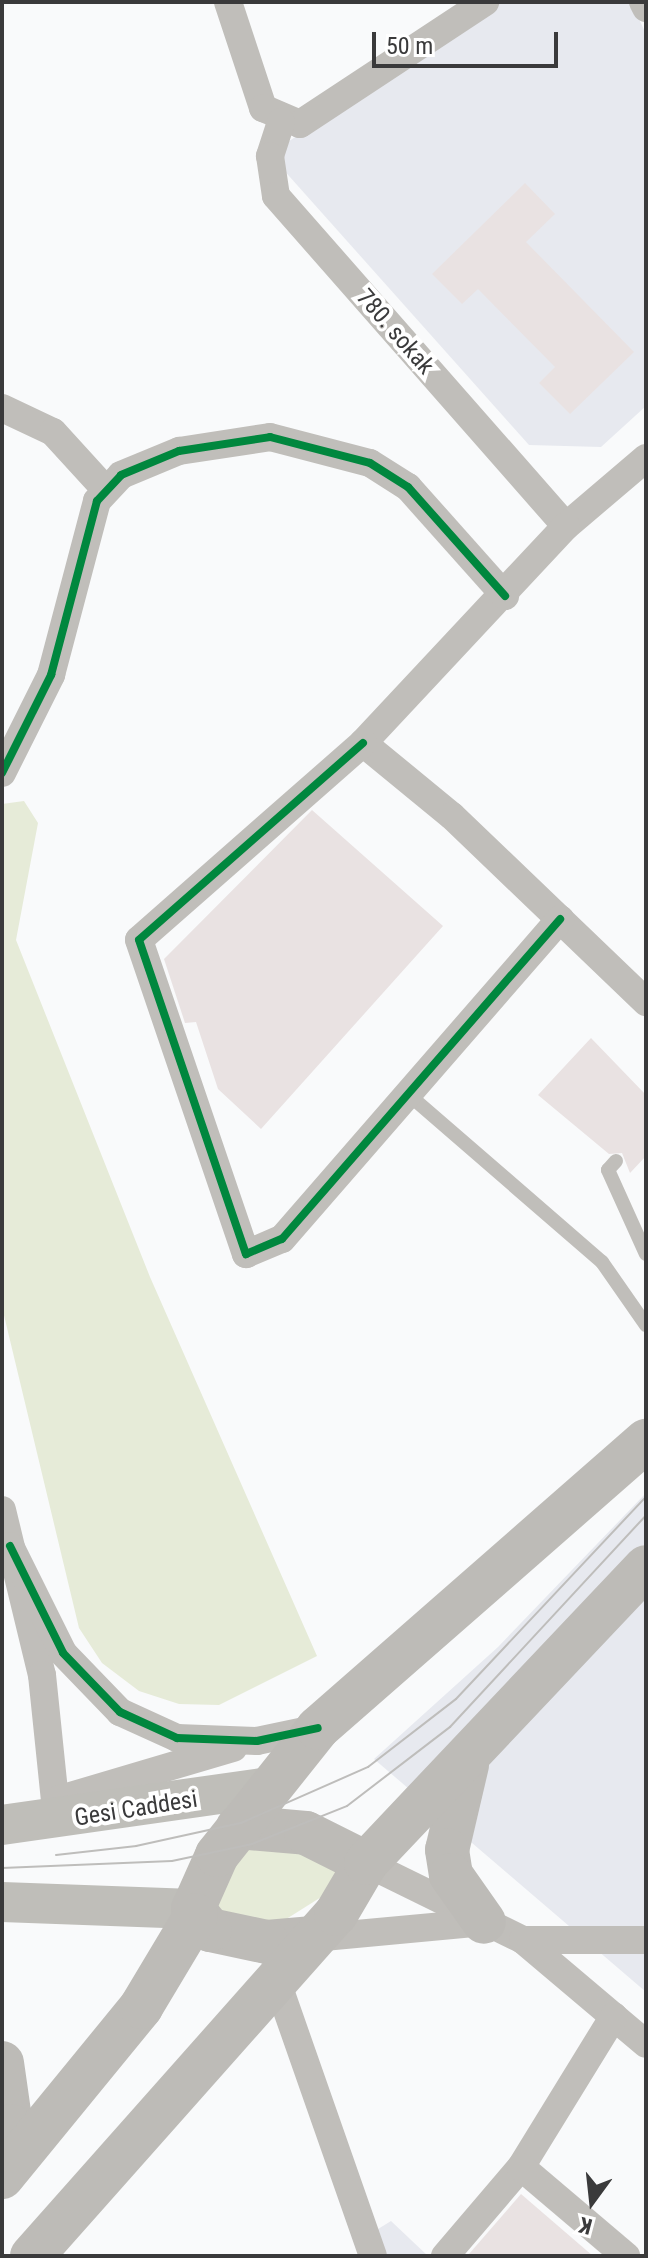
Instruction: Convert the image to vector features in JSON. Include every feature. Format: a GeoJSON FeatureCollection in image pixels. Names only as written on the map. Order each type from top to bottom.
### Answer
{"type":"FeatureCollection","features":[{"type":"Feature","properties":{"kind":"highway"},"geometry":{"type":"LineString","coordinates":[[4,2175],[141,2007],[190,1920],[206,1873],[268,1787],[318,1728],[646,1441]]}},
{"type":"Feature","properties":{"kind":"highway"},"geometry":{"type":"LineString","coordinates":[[32,2256],[313,1938],[366,1863],[467,1763],[646,1567]]}},
{"type":"Feature","properties":{"kind":"highway"},"geometry":{"type":"LineString","coordinates":[[467,1763],[447,1850],[451,1875],[484,1922]]}},
{"type":"Feature","properties":{"kind":"highway"},"geometry":{"type":"LineString","coordinates":[[238,1827],[306,1833],[366,1863]]}},
{"type":"Feature","properties":{"kind":"highway"},"geometry":{"type":"LineString","coordinates":[[190,1920],[238,1940],[313,1938]]}},
{"type":"Feature","properties":{"kind":"highway"},"geometry":{"type":"LineString","coordinates":[[2,2063],[11,2126],[4,2175]]}},
{"type":"Feature","properties":{"kind":"main road","name":"Gesi Caddesi"},"geometry":{"type":"LineString","coordinates":[[2,1825],[57,1810],[268,1787]]}},
{"type":"Feature","properties":{"kind":"main road"},"geometry":{"type":"LineString","coordinates":[[2,1902],[190,1920]]}},
{"type":"Feature","properties":{"kind":"street"},"geometry":{"type":"LineString","coordinates":[[228,2],[257,98],[281,122],[310,122],[485,2]]}},
{"type":"Feature","properties":{"kind":"street"},"geometry":{"type":"LineString","coordinates":[[643,2],[646,8]]}},
{"type":"Feature","properties":{"kind":"street","name":"780. sokak"},"geometry":{"type":"LineString","coordinates":[[281,122],[270,156],[276,196],[566,526]]}},
{"type":"Feature","properties":{"kind":"street"},"geometry":{"type":"LineString","coordinates":[[2,408],[53,432],[105,489]]}},
{"type":"Feature","properties":{"kind":"street"},"geometry":{"type":"LineString","coordinates":[[2,773],[51,675],[105,489],[155,460],[203,445],[270,437],[319,446],[396,478],[505,596]]}},
{"type":"Feature","properties":{"kind":"street"},"geometry":{"type":"LineString","coordinates":[[560,919],[282,1239],[246,1254],[139,940],[363,743],[505,596],[566,526],[646,458]]}},
{"type":"Feature","properties":{"kind":"street"},"geometry":{"type":"LineString","coordinates":[[363,743],[560,919],[646,1002]]}},
{"type":"Feature","properties":{"kind":"street"},"geometry":{"type":"LineString","coordinates":[[2,1510],[42,1675],[57,1810],[257,1741],[318,1728]]}},
{"type":"Feature","properties":{"kind":"street"},"geometry":{"type":"LineString","coordinates":[[10,1546],[63,1653],[98,1696],[177,1738],[257,1741]]}},
{"type":"Feature","properties":{"kind":"street"},"geometry":{"type":"LineString","coordinates":[[366,1863],[523,1940],[646,2044]]}},
{"type":"Feature","properties":{"kind":"street"},"geometry":{"type":"LineString","coordinates":[[313,1938],[484,1922]]}},
{"type":"Feature","properties":{"kind":"street"},"geometry":{"type":"LineString","coordinates":[[523,1940],[646,1940]]}},
{"type":"Feature","properties":{"kind":"street"},"geometry":{"type":"LineString","coordinates":[[276,1979],[370,2243],[396,2256]]}},
{"type":"Feature","properties":{"kind":"street"},"geometry":{"type":"LineString","coordinates":[[445,2256],[521,2167],[614,2016]]}},
{"type":"Feature","properties":{"kind":"street"},"geometry":{"type":"LineString","coordinates":[[521,2167],[626,2256]]}},
{"type":"Feature","properties":{"kind":"lane"},"geometry":{"type":"LineString","coordinates":[[408,1094],[602,1262],[646,1325]]}},
{"type":"Feature","properties":{"kind":"lane"},"geometry":{"type":"LineString","coordinates":[[616,1161],[608,1170],[646,1254]]}},
{"type":"Feature","properties":{"kind":"shaded area"},"geometry":{"type":"Polygon","coordinates":[[[490,2],[631,2],[646,34],[646,406],[601,447],[529,445],[281,167],[285,144],[490,2]]]}},
{"type":"Feature","properties":{"kind":"shaded area"},"geometry":{"type":"Polygon","coordinates":[[[646,1493],[646,1992],[374,1759],[498,1647],[646,1493]]]}},
{"type":"Feature","properties":{"kind":"shaded area"},"geometry":{"type":"Polygon","coordinates":[[[391,2221],[428,2256],[363,2256],[362,2239],[391,2221]]]}},
{"type":"Feature","properties":{"kind":"green space"},"geometry":{"type":"Polygon","coordinates":[[[24,801],[38,823],[16,940],[150,1277],[317,1656],[219,1705],[179,1704],[139,1691],[102,1663],[79,1628],[2,1307],[2,804],[24,801]]]}},
{"type":"Feature","properties":{"kind":"green space"},"geometry":{"type":"Polygon","coordinates":[[[256,1832],[337,1871],[326,1894],[280,1923],[218,1913],[212,1893],[256,1832]]]}},
{"type":"Feature","properties":{"kind":"building"},"geometry":{"type":"Polygon","coordinates":[[[525,183],[555,214],[526,242],[634,352],[570,414],[539,383],[555,367],[478,289],[462,304],[432,274],[525,183]]]}},
{"type":"Feature","properties":{"kind":"building"},"geometry":{"type":"Polygon","coordinates":[[[312,810],[443,926],[261,1129],[218,1089],[196,1022],[185,1023],[164,959],[312,810]]]}},
{"type":"Feature","properties":{"kind":"building"},"geometry":{"type":"Polygon","coordinates":[[[591,1038],[646,1095],[646,1156],[630,1173],[622,1153],[609,1154],[538,1095],[591,1038]]]}},
{"type":"Feature","properties":{"kind":"building"},"geometry":{"type":"Polygon","coordinates":[[[521,2194],[593,2256],[469,2254],[521,2194]]]}},
{"type":"Feature","properties":{"kind":"tram line"},"geometry":{"type":"LineString","coordinates":[[56,1855],[136,1846],[241,1823],[368,1767],[456,1699],[646,1497]]}},
{"type":"Feature","properties":{"kind":"tram line"},"geometry":{"type":"LineString","coordinates":[[2,1868],[172,1861],[252,1844],[347,1806],[450,1727],[646,1515]]}},
{"type":"Feature","properties":{"kind":"cycle path"},"geometry":{"type":"LineString","coordinates":[[2,773],[51,675],[97,501],[121,475],[179,451],[270,437],[370,463],[408,487],[505,596]]}},
{"type":"Feature","properties":{"kind":"cycle path"},"geometry":{"type":"LineString","coordinates":[[363,743],[139,940],[246,1254],[282,1239],[560,919]]}},
{"type":"Feature","properties":{"kind":"cycle path"},"geometry":{"type":"LineString","coordinates":[[10,1546],[63,1653],[120,1712],[177,1738],[257,1741],[318,1728]]}}]}
